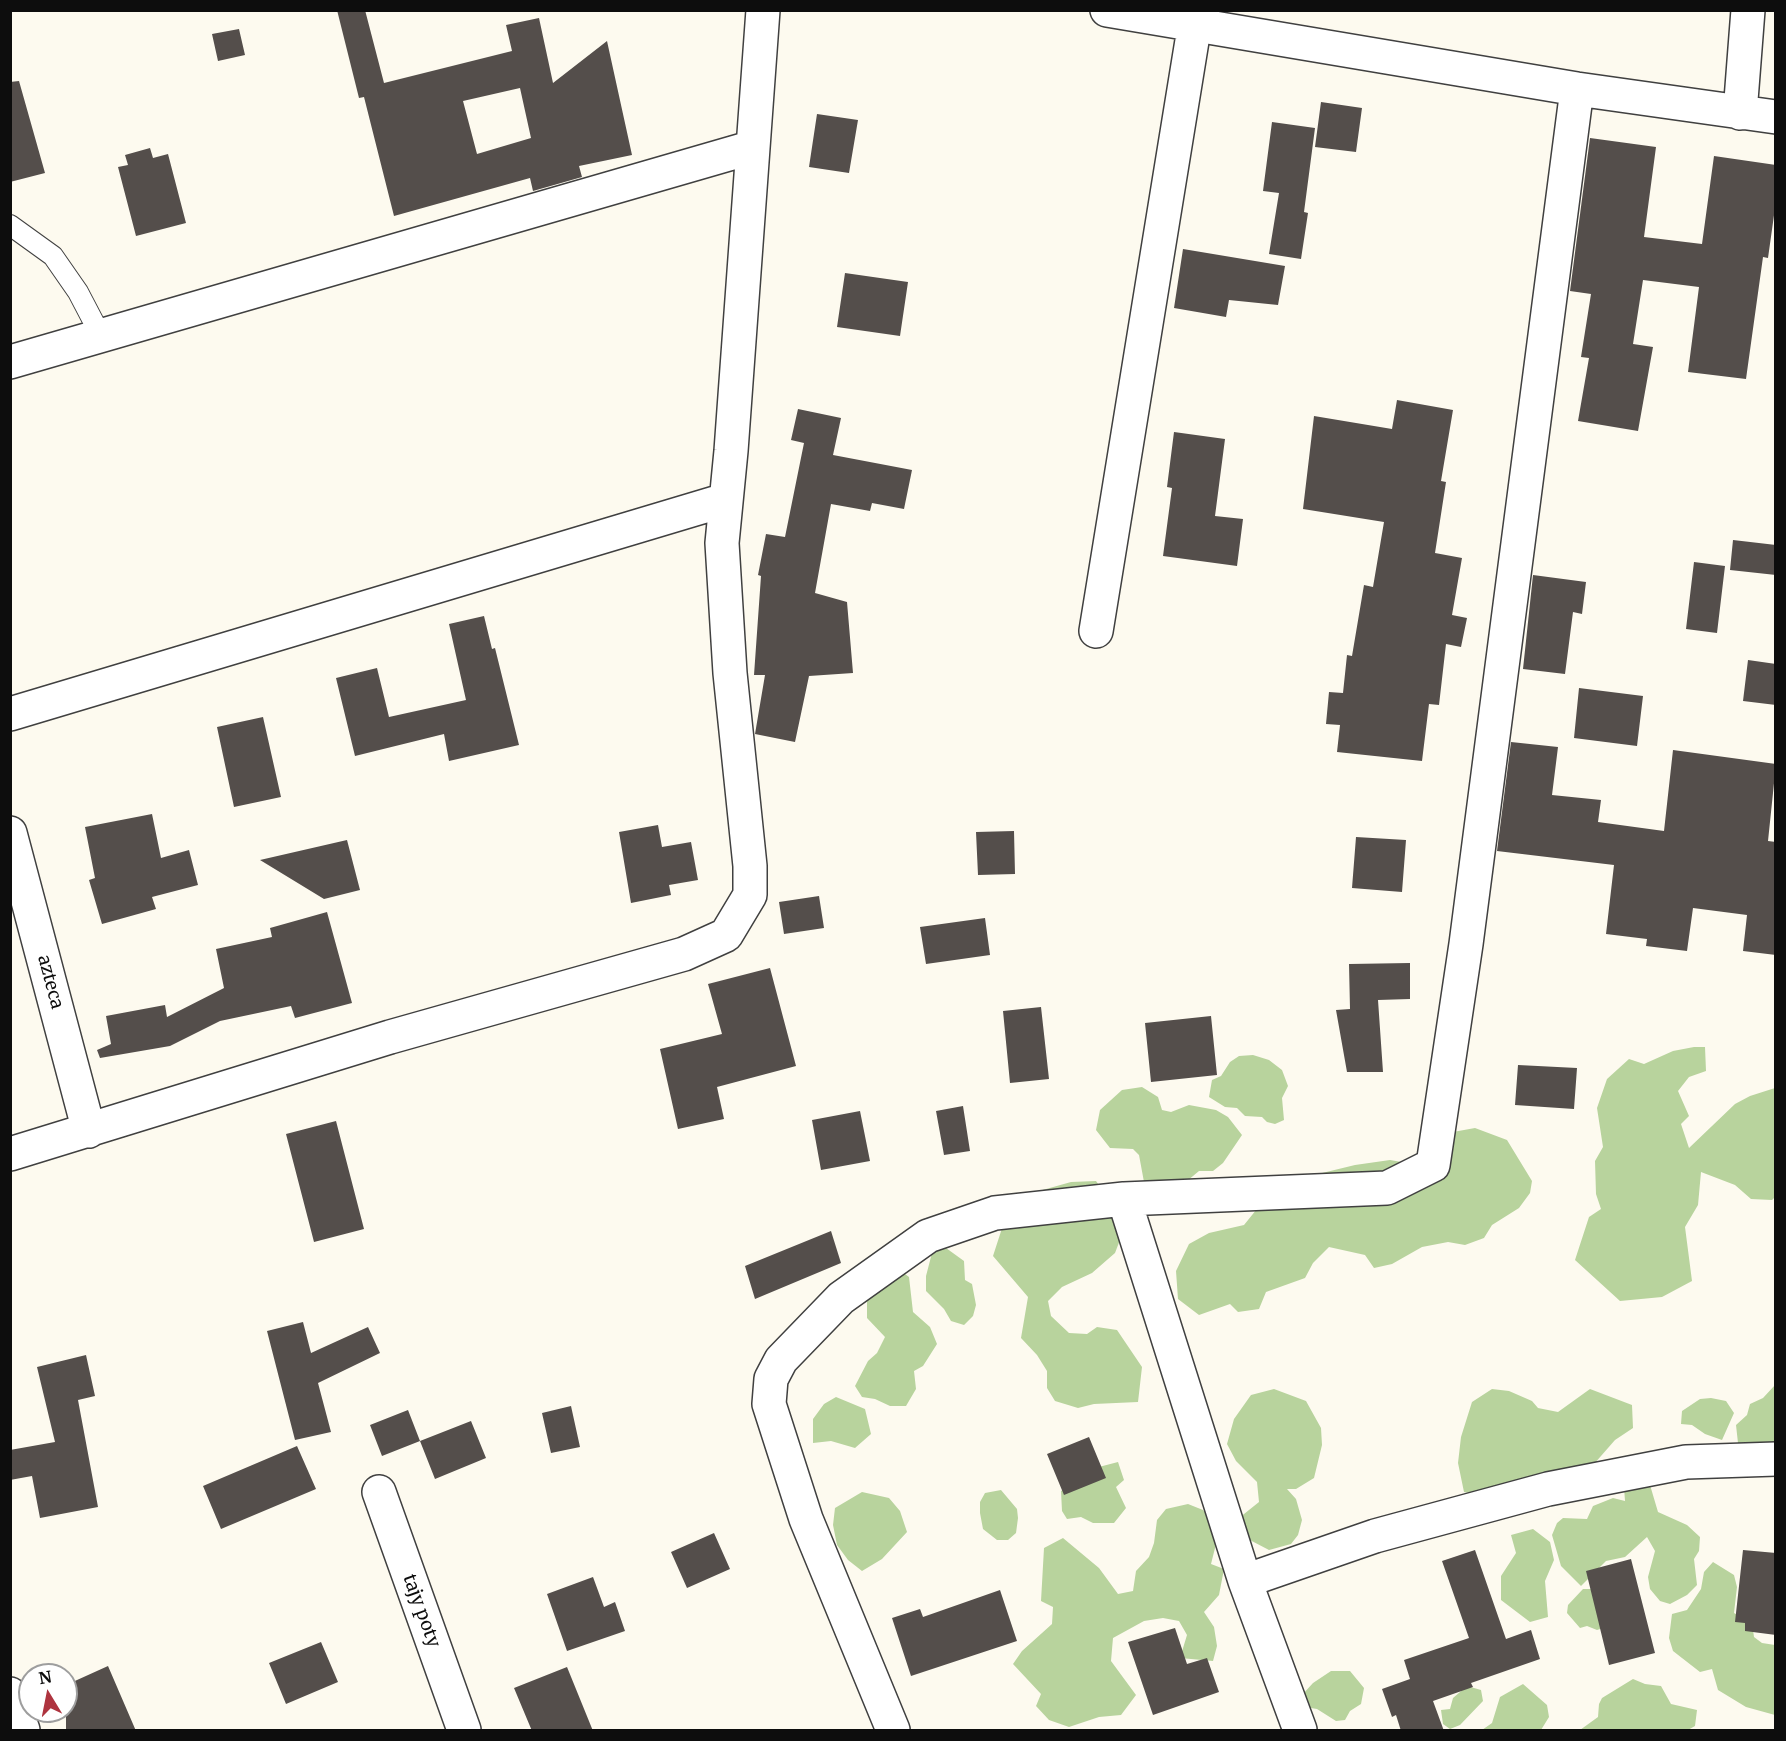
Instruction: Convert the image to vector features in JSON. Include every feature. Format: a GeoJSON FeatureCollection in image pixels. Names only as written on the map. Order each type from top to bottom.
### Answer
{"type":"FeatureCollection","features":[{"type":"Feature","properties":{"kind":"street"},"geometry":{"type":"LineString","coordinates":[[10,1154],[390,1037],[684,954],[726,935],[750,894],[750,866],[730,673],[722,543],[731,451],[763,10]]}},
{"type":"Feature","properties":{"kind":"street"},"geometry":{"type":"LineString","coordinates":[[1107,10],[1197,18],[1577,89],[1776,117]]}},
{"type":"Feature","properties":{"kind":"street"},"geometry":{"type":"LineString","coordinates":[[1740,113],[1748,10]]}},
{"type":"Feature","properties":{"kind":"street"},"geometry":{"type":"LineString","coordinates":[[1096,631],[1110,534],[1197,18]]}},
{"type":"Feature","properties":{"kind":"street"},"geometry":{"type":"LineString","coordinates":[[893,1731],[806,1519],[769,1404],[771,1379],[781,1360],[841,1298],[928,1236],[995,1213],[1124,1199],[1387,1188],[1433,1165],[1468,932],[1577,89]]}},
{"type":"Feature","properties":{"kind":"street"},"geometry":{"type":"LineString","coordinates":[[10,362],[753,147]]}},
{"type":"Feature","properties":{"kind":"street"},"geometry":{"type":"LineString","coordinates":[[10,714],[725,500]]}},
{"type":"Feature","properties":{"kind":"street","name":"azteca"},"geometry":{"type":"LineString","coordinates":[[10,833],[89,1131]]}},
{"type":"Feature","properties":{"kind":"street"},"geometry":{"type":"LineString","coordinates":[[1124,1199],[1245,1581],[1300,1731]]}},
{"type":"Feature","properties":{"kind":"street"},"geometry":{"type":"LineString","coordinates":[[1245,1581],[1375,1536],[1548,1489],[1686,1462],[1776,1459]]}},
{"type":"Feature","properties":{"kind":"street","name":"tajy poty"},"geometry":{"type":"LineString","coordinates":[[379,1492],[464,1731]]}},
{"type":"Feature","properties":{"kind":"street"},"geometry":{"type":"LineString","coordinates":[[10,1694],[23,1731]]}},
{"type":"Feature","properties":{"kind":"lane"},"geometry":{"type":"LineString","coordinates":[[10,225],[53,256],[78,292],[101,336]]}},
{"type":"Feature","properties":{"kind":"green space"},"geometry":{"type":"Polygon","coordinates":[[[1705,1047],[1706,1071],[1689,1077],[1678,1091],[1689,1116],[1681,1124],[1689,1148],[1735,1104],[1750,1096],[1775,1088],[1775,1197],[1772,1200],[1751,1199],[1735,1185],[1701,1172],[1698,1205],[1685,1227],[1692,1281],[1662,1297],[1620,1301],[1575,1260],[1589,1217],[1601,1209],[1596,1194],[1595,1161],[1603,1147],[1597,1108],[1607,1079],[1629,1059],[1644,1064],[1673,1051],[1705,1047]]]}},
{"type":"Feature","properties":{"kind":"green space"},"geometry":{"type":"Polygon","coordinates":[[[1253,1055],[1269,1060],[1282,1070],[1288,1086],[1282,1098],[1284,1120],[1275,1124],[1267,1122],[1262,1117],[1245,1116],[1237,1108],[1225,1107],[1209,1097],[1212,1080],[1221,1076],[1230,1062],[1239,1056],[1253,1055]]]}},
{"type":"Feature","properties":{"kind":"green space"},"geometry":{"type":"Polygon","coordinates":[[[1142,1087],[1158,1097],[1162,1110],[1171,1112],[1189,1105],[1216,1110],[1228,1117],[1242,1135],[1223,1163],[1213,1171],[1199,1171],[1187,1181],[1144,1182],[1139,1155],[1133,1149],[1110,1148],[1096,1130],[1100,1110],[1122,1090],[1142,1087]]]}},
{"type":"Feature","properties":{"kind":"green space"},"geometry":{"type":"Polygon","coordinates":[[[1475,1128],[1507,1140],[1532,1181],[1530,1193],[1519,1208],[1492,1225],[1484,1238],[1465,1245],[1448,1242],[1422,1247],[1392,1264],[1374,1268],[1365,1255],[1329,1247],[1313,1263],[1305,1278],[1266,1292],[1259,1309],[1238,1312],[1230,1304],[1199,1315],[1178,1299],[1176,1271],[1189,1244],[1209,1233],[1244,1225],[1277,1184],[1355,1165],[1390,1160],[1419,1165],[1453,1132],[1475,1128]]]}},
{"type":"Feature","properties":{"kind":"green space"},"geometry":{"type":"Polygon","coordinates":[[[1096,1181],[1120,1215],[1123,1232],[1115,1253],[1092,1273],[1062,1287],[1048,1301],[1051,1316],[1069,1333],[1087,1334],[1097,1327],[1117,1330],[1142,1367],[1138,1402],[1094,1404],[1078,1408],[1055,1401],[1047,1388],[1047,1371],[1037,1355],[1021,1338],[1028,1297],[993,1256],[1005,1219],[1018,1204],[1039,1191],[1071,1182],[1096,1181]]]}},
{"type":"Feature","properties":{"kind":"green space"},"geometry":{"type":"Polygon","coordinates":[[[946,1248],[964,1261],[965,1280],[972,1284],[976,1305],[973,1316],[964,1325],[951,1321],[944,1309],[926,1291],[926,1276],[932,1253],[946,1248]]]}},
{"type":"Feature","properties":{"kind":"green space"},"geometry":{"type":"Polygon","coordinates":[[[897,1268],[909,1277],[913,1312],[930,1327],[937,1344],[923,1366],[914,1371],[916,1389],[906,1406],[890,1406],[875,1399],[862,1397],[855,1386],[868,1361],[877,1353],[885,1337],[867,1318],[867,1286],[897,1268]]]}},
{"type":"Feature","properties":{"kind":"green space"},"geometry":{"type":"Polygon","coordinates":[[[1775,1385],[1775,1448],[1750,1450],[1738,1443],[1736,1425],[1747,1415],[1750,1404],[1763,1398],[1775,1385]]]}},
{"type":"Feature","properties":{"kind":"green space"},"geometry":{"type":"Polygon","coordinates":[[[1274,1389],[1306,1401],[1321,1428],[1322,1445],[1314,1478],[1296,1489],[1287,1489],[1296,1499],[1302,1520],[1298,1535],[1291,1544],[1269,1550],[1246,1538],[1239,1518],[1259,1502],[1257,1482],[1236,1461],[1227,1444],[1234,1419],[1251,1395],[1274,1389]]]}},
{"type":"Feature","properties":{"kind":"green space"},"geometry":{"type":"Polygon","coordinates":[[[1492,1389],[1509,1391],[1532,1401],[1538,1408],[1558,1412],[1590,1389],[1632,1405],[1633,1428],[1615,1440],[1594,1464],[1488,1496],[1464,1492],[1458,1463],[1461,1437],[1472,1402],[1492,1389]]]}},
{"type":"Feature","properties":{"kind":"green space"},"geometry":{"type":"Polygon","coordinates":[[[836,1397],[865,1409],[871,1434],[855,1448],[831,1441],[813,1443],[813,1419],[824,1404],[836,1397]]]}},
{"type":"Feature","properties":{"kind":"green space"},"geometry":{"type":"Polygon","coordinates":[[[1711,1398],[1726,1401],[1734,1413],[1722,1440],[1705,1434],[1692,1425],[1681,1424],[1682,1411],[1700,1399],[1711,1398]]]}},
{"type":"Feature","properties":{"kind":"green space"},"geometry":{"type":"Polygon","coordinates":[[[1118,1462],[1124,1480],[1116,1487],[1126,1508],[1114,1523],[1093,1523],[1081,1517],[1067,1519],[1062,1511],[1061,1491],[1095,1468],[1118,1462]]]}},
{"type":"Feature","properties":{"kind":"green space"},"geometry":{"type":"Polygon","coordinates":[[[1650,1485],[1658,1512],[1687,1525],[1700,1537],[1699,1551],[1694,1559],[1697,1585],[1687,1595],[1670,1604],[1660,1601],[1650,1589],[1648,1577],[1655,1551],[1647,1537],[1625,1557],[1606,1561],[1581,1586],[1561,1566],[1552,1535],[1557,1523],[1563,1518],[1587,1519],[1593,1506],[1613,1498],[1625,1501],[1624,1487],[1650,1485]]]}},
{"type":"Feature","properties":{"kind":"green space"},"geometry":{"type":"Polygon","coordinates":[[[1001,1490],[1017,1509],[1016,1533],[1008,1540],[997,1540],[983,1529],[980,1513],[980,1502],[985,1493],[1001,1490]]]}},
{"type":"Feature","properties":{"kind":"green space"},"geometry":{"type":"Polygon","coordinates":[[[862,1492],[889,1498],[900,1511],[907,1532],[882,1559],[862,1571],[848,1560],[837,1545],[833,1525],[835,1508],[862,1492]]]}},
{"type":"Feature","properties":{"kind":"green space"},"geometry":{"type":"Polygon","coordinates":[[[1188,1504],[1203,1510],[1211,1520],[1216,1544],[1211,1564],[1224,1569],[1219,1595],[1204,1612],[1214,1627],[1217,1646],[1213,1661],[1180,1658],[1187,1635],[1179,1621],[1163,1618],[1144,1621],[1113,1638],[1111,1661],[1136,1695],[1121,1715],[1099,1717],[1069,1727],[1049,1720],[1036,1706],[1041,1694],[1013,1664],[1022,1651],[1052,1624],[1053,1607],[1041,1601],[1044,1548],[1063,1538],[1099,1568],[1118,1594],[1133,1591],[1136,1571],[1149,1557],[1154,1543],[1157,1520],[1166,1509],[1188,1504]]]}},
{"type":"Feature","properties":{"kind":"green space"},"geometry":{"type":"Polygon","coordinates":[[[1533,1529],[1550,1542],[1554,1560],[1545,1581],[1548,1617],[1530,1622],[1501,1600],[1501,1576],[1516,1553],[1511,1535],[1533,1529]]]}},
{"type":"Feature","properties":{"kind":"green space"},"geometry":{"type":"Polygon","coordinates":[[[1713,1562],[1734,1575],[1737,1587],[1734,1613],[1752,1623],[1754,1637],[1762,1643],[1775,1645],[1775,1715],[1746,1707],[1718,1690],[1712,1669],[1700,1672],[1673,1651],[1669,1638],[1672,1614],[1687,1610],[1701,1589],[1704,1572],[1713,1562]]]}},
{"type":"Feature","properties":{"kind":"green space"},"geometry":{"type":"Polygon","coordinates":[[[1583,1589],[1598,1589],[1610,1626],[1597,1630],[1587,1626],[1580,1628],[1567,1613],[1568,1605],[1583,1589]]]}},
{"type":"Feature","properties":{"kind":"green space"},"geometry":{"type":"Polygon","coordinates":[[[1331,1671],[1350,1671],[1364,1688],[1361,1704],[1350,1711],[1345,1720],[1336,1721],[1317,1709],[1305,1707],[1302,1695],[1313,1683],[1331,1671]]]}},
{"type":"Feature","properties":{"kind":"green space"},"geometry":{"type":"Polygon","coordinates":[[[1633,1679],[1645,1684],[1661,1686],[1671,1704],[1697,1710],[1695,1726],[1688,1730],[1580,1730],[1598,1717],[1602,1698],[1633,1679]]]}},
{"type":"Feature","properties":{"kind":"green space"},"geometry":{"type":"Polygon","coordinates":[[[1523,1684],[1547,1705],[1549,1717],[1541,1730],[1482,1730],[1492,1723],[1500,1697],[1523,1684]]]}},
{"type":"Feature","properties":{"kind":"green space"},"geometry":{"type":"Polygon","coordinates":[[[1467,1686],[1481,1690],[1483,1701],[1460,1725],[1450,1729],[1443,1724],[1441,1710],[1450,1709],[1453,1698],[1467,1686]]]}},
{"type":"Feature","properties":{"kind":"building"},"geometry":{"type":"Polygon","coordinates":[[[337,10],[365,10],[384,83],[512,51],[506,25],[539,18],[553,83],[607,41],[632,155],[579,166],[582,177],[533,191],[530,178],[394,216],[364,97],[359,98],[337,10]],[[520,88],[463,101],[477,154],[531,138],[520,88]]]}},
{"type":"Feature","properties":{"kind":"building"},"geometry":{"type":"Polygon","coordinates":[[[239,29],[245,55],[218,61],[212,34],[239,29]]]}},
{"type":"Feature","properties":{"kind":"building"},"geometry":{"type":"Polygon","coordinates":[[[19,81],[45,173],[10,182],[10,82],[19,81]]]}},
{"type":"Feature","properties":{"kind":"building"},"geometry":{"type":"Polygon","coordinates":[[[1321,102],[1362,108],[1356,152],[1315,147],[1321,102]]]}},
{"type":"Feature","properties":{"kind":"building"},"geometry":{"type":"Polygon","coordinates":[[[817,114],[858,120],[849,173],[809,167],[817,114]]]}},
{"type":"Feature","properties":{"kind":"building"},"geometry":{"type":"Polygon","coordinates":[[[1272,122],[1315,128],[1304,212],[1308,213],[1301,259],[1269,254],[1279,193],[1263,191],[1272,122]]]}},
{"type":"Feature","properties":{"kind":"building"},"geometry":{"type":"Polygon","coordinates":[[[1590,138],[1656,147],[1644,237],[1702,244],[1714,156],[1776,165],[1776,201],[1768,258],[1763,257],[1746,379],[1688,372],[1699,287],[1643,280],[1633,344],[1653,347],[1638,431],[1578,421],[1589,358],[1581,357],[1591,294],[1570,291],[1590,138]]]}},
{"type":"Feature","properties":{"kind":"building"},"geometry":{"type":"Polygon","coordinates":[[[150,148],[153,158],[168,154],[186,223],[136,236],[118,167],[128,165],[125,155],[150,148]]]}},
{"type":"Feature","properties":{"kind":"building"},"geometry":{"type":"Polygon","coordinates":[[[1183,249],[1285,266],[1278,305],[1229,300],[1226,317],[1174,308],[1183,249]]]}},
{"type":"Feature","properties":{"kind":"building"},"geometry":{"type":"Polygon","coordinates":[[[845,273],[908,282],[900,336],[837,327],[845,273]]]}},
{"type":"Feature","properties":{"kind":"building"},"geometry":{"type":"Polygon","coordinates":[[[1397,400],[1453,410],[1441,481],[1446,482],[1435,553],[1462,558],[1452,615],[1467,618],[1461,647],[1446,644],[1439,705],[1429,704],[1422,761],[1337,752],[1340,725],[1326,724],[1329,692],[1343,693],[1347,655],[1352,656],[1364,585],[1373,587],[1384,522],[1303,509],[1314,416],[1392,429],[1397,400]]]}},
{"type":"Feature","properties":{"kind":"building"},"geometry":{"type":"Polygon","coordinates":[[[798,409],[841,418],[833,455],[912,470],[904,509],[872,503],[870,511],[831,504],[815,593],[847,602],[853,673],[809,676],[795,742],[755,734],[765,675],[754,675],[761,576],[758,575],[766,534],[785,537],[804,443],[791,440],[798,409]]]}},
{"type":"Feature","properties":{"kind":"building"},"geometry":{"type":"Polygon","coordinates":[[[1174,432],[1225,439],[1215,516],[1243,519],[1237,566],[1163,556],[1172,488],[1167,487],[1174,432]]]}},
{"type":"Feature","properties":{"kind":"building"},"geometry":{"type":"Polygon","coordinates":[[[1733,540],[1776,545],[1776,575],[1730,570],[1733,540]]]}},
{"type":"Feature","properties":{"kind":"building"},"geometry":{"type":"Polygon","coordinates":[[[1694,562],[1725,566],[1717,633],[1686,629],[1694,562]]]}},
{"type":"Feature","properties":{"kind":"building"},"geometry":{"type":"Polygon","coordinates":[[[1533,575],[1586,582],[1582,614],[1573,612],[1565,674],[1523,669],[1533,575]]]}},
{"type":"Feature","properties":{"kind":"building"},"geometry":{"type":"Polygon","coordinates":[[[484,616],[492,649],[495,648],[519,745],[449,761],[444,734],[355,756],[336,678],[377,668],[389,717],[466,700],[449,624],[484,616]]]}},
{"type":"Feature","properties":{"kind":"building"},"geometry":{"type":"Polygon","coordinates":[[[1748,660],[1776,664],[1776,705],[1743,701],[1748,660]]]}},
{"type":"Feature","properties":{"kind":"building"},"geometry":{"type":"Polygon","coordinates":[[[1579,688],[1643,696],[1637,746],[1574,738],[1579,688]]]}},
{"type":"Feature","properties":{"kind":"building"},"geometry":{"type":"Polygon","coordinates":[[[263,717],[281,797],[234,807],[217,727],[263,717]]]}},
{"type":"Feature","properties":{"kind":"building"},"geometry":{"type":"Polygon","coordinates":[[[1511,742],[1558,747],[1552,795],[1601,800],[1598,822],[1664,831],[1673,750],[1776,764],[1768,841],[1776,842],[1776,955],[1743,951],[1747,915],[1693,908],[1687,951],[1646,946],[1647,939],[1606,934],[1614,865],[1497,851],[1511,742]]]}},
{"type":"Feature","properties":{"kind":"building"},"geometry":{"type":"Polygon","coordinates":[[[152,814],[161,858],[189,850],[198,885],[152,897],[156,909],[102,924],[89,880],[95,878],[85,827],[152,814]]]}},
{"type":"Feature","properties":{"kind":"building"},"geometry":{"type":"Polygon","coordinates":[[[658,825],[662,847],[691,842],[698,880],[669,885],[671,895],[631,903],[619,832],[658,825]]]}},
{"type":"Feature","properties":{"kind":"building"},"geometry":{"type":"Polygon","coordinates":[[[1014,831],[1015,874],[978,875],[976,832],[1014,831]]]}},
{"type":"Feature","properties":{"kind":"building"},"geometry":{"type":"Polygon","coordinates":[[[1356,837],[1406,840],[1402,892],[1352,888],[1356,837]]]}},
{"type":"Feature","properties":{"kind":"building"},"geometry":{"type":"Polygon","coordinates":[[[347,840],[360,890],[324,899],[260,860],[347,840]]]}},
{"type":"Feature","properties":{"kind":"building"},"geometry":{"type":"Polygon","coordinates":[[[819,896],[824,928],[784,934],[779,902],[819,896]]]}},
{"type":"Feature","properties":{"kind":"building"},"geometry":{"type":"Polygon","coordinates":[[[327,912],[352,1003],[295,1018],[291,1006],[220,1021],[170,1046],[100,1058],[97,1050],[111,1044],[106,1016],[165,1005],[167,1017],[224,988],[216,949],[272,937],[270,928],[327,912]]]}},
{"type":"Feature","properties":{"kind":"building"},"geometry":{"type":"Polygon","coordinates":[[[985,918],[990,955],[926,964],[920,927],[985,918]]]}},
{"type":"Feature","properties":{"kind":"building"},"geometry":{"type":"Polygon","coordinates":[[[1410,963],[1410,999],[1378,1000],[1383,1072],[1347,1072],[1336,1010],[1350,1009],[1349,964],[1410,963]]]}},
{"type":"Feature","properties":{"kind":"building"},"geometry":{"type":"Polygon","coordinates":[[[770,968],[796,1066],[717,1087],[724,1119],[678,1129],[660,1049],[722,1034],[708,984],[770,968]]]}},
{"type":"Feature","properties":{"kind":"building"},"geometry":{"type":"Polygon","coordinates":[[[1041,1007],[1049,1079],[1010,1083],[1003,1011],[1041,1007]]]}},
{"type":"Feature","properties":{"kind":"building"},"geometry":{"type":"Polygon","coordinates":[[[1211,1016],[1217,1075],[1151,1082],[1145,1023],[1211,1016]]]}},
{"type":"Feature","properties":{"kind":"building"},"geometry":{"type":"Polygon","coordinates":[[[1518,1065],[1577,1068],[1574,1109],[1515,1105],[1518,1065]]]}},
{"type":"Feature","properties":{"kind":"building"},"geometry":{"type":"Polygon","coordinates":[[[963,1106],[970,1151],[944,1155],[936,1111],[963,1106]]]}},
{"type":"Feature","properties":{"kind":"building"},"geometry":{"type":"Polygon","coordinates":[[[860,1111],[870,1161],[821,1170],[812,1120],[860,1111]]]}},
{"type":"Feature","properties":{"kind":"building"},"geometry":{"type":"Polygon","coordinates":[[[336,1121],[364,1229],[314,1242],[286,1134],[336,1121]]]}},
{"type":"Feature","properties":{"kind":"building"},"geometry":{"type":"Polygon","coordinates":[[[831,1231],[841,1263],[755,1299],[745,1266],[831,1231]]]}},
{"type":"Feature","properties":{"kind":"building"},"geometry":{"type":"Polygon","coordinates":[[[303,1322],[311,1353],[368,1327],[380,1353],[318,1383],[331,1432],[295,1440],[267,1331],[303,1322]]]}},
{"type":"Feature","properties":{"kind":"building"},"geometry":{"type":"Polygon","coordinates":[[[86,1355],[95,1396],[78,1400],[98,1507],[40,1518],[32,1476],[10,1480],[10,1450],[55,1442],[37,1367],[86,1355]]]}},
{"type":"Feature","properties":{"kind":"building"},"geometry":{"type":"Polygon","coordinates":[[[571,1406],[580,1447],[551,1453],[542,1413],[571,1406]]]}},
{"type":"Feature","properties":{"kind":"building"},"geometry":{"type":"Polygon","coordinates":[[[408,1410],[420,1441],[382,1456],[370,1425],[408,1410]]]}},
{"type":"Feature","properties":{"kind":"building"},"geometry":{"type":"Polygon","coordinates":[[[471,1421],[486,1458],[435,1479],[420,1441],[471,1421]]]}},
{"type":"Feature","properties":{"kind":"building"},"geometry":{"type":"Polygon","coordinates":[[[1089,1437],[1106,1478],[1064,1495],[1047,1454],[1089,1437]]]}},
{"type":"Feature","properties":{"kind":"building"},"geometry":{"type":"Polygon","coordinates":[[[297,1446],[316,1489],[221,1529],[203,1486],[297,1446]]]}},
{"type":"Feature","properties":{"kind":"building"},"geometry":{"type":"Polygon","coordinates":[[[714,1533],[730,1569],[687,1588],[671,1552],[714,1533]]]}},
{"type":"Feature","properties":{"kind":"building"},"geometry":{"type":"Polygon","coordinates":[[[1475,1550],[1506,1639],[1531,1630],[1540,1659],[1471,1683],[1473,1687],[1433,1701],[1444,1731],[1401,1731],[1396,1715],[1392,1717],[1382,1689],[1410,1679],[1404,1660],[1469,1638],[1442,1561],[1475,1550]]]}},
{"type":"Feature","properties":{"kind":"building"},"geometry":{"type":"Polygon","coordinates":[[[1743,1550],[1776,1553],[1776,1635],[1745,1631],[1745,1623],[1735,1622],[1743,1550]]]}},
{"type":"Feature","properties":{"kind":"building"},"geometry":{"type":"Polygon","coordinates":[[[1631,1559],[1655,1653],[1609,1665],[1586,1571],[1631,1559]]]}},
{"type":"Feature","properties":{"kind":"building"},"geometry":{"type":"Polygon","coordinates":[[[593,1577],[604,1607],[615,1602],[625,1631],[567,1651],[547,1594],[593,1577]]]}},
{"type":"Feature","properties":{"kind":"building"},"geometry":{"type":"Polygon","coordinates":[[[1000,1590],[1017,1641],[911,1676],[892,1618],[920,1609],[923,1617],[1000,1590]]]}},
{"type":"Feature","properties":{"kind":"building"},"geometry":{"type":"Polygon","coordinates":[[[1175,1628],[1187,1664],[1207,1658],[1219,1692],[1153,1715],[1128,1642],[1175,1628]]]}},
{"type":"Feature","properties":{"kind":"building"},"geometry":{"type":"Polygon","coordinates":[[[321,1642],[338,1682],[286,1704],[269,1663],[321,1642]]]}},
{"type":"Feature","properties":{"kind":"building"},"geometry":{"type":"Polygon","coordinates":[[[108,1666],[136,1731],[66,1731],[66,1723],[78,1723],[78,1680],[108,1666]]]}},
{"type":"Feature","properties":{"kind":"building"},"geometry":{"type":"Polygon","coordinates":[[[567,1667],[593,1731],[532,1731],[514,1688],[567,1667]]]}}]}
